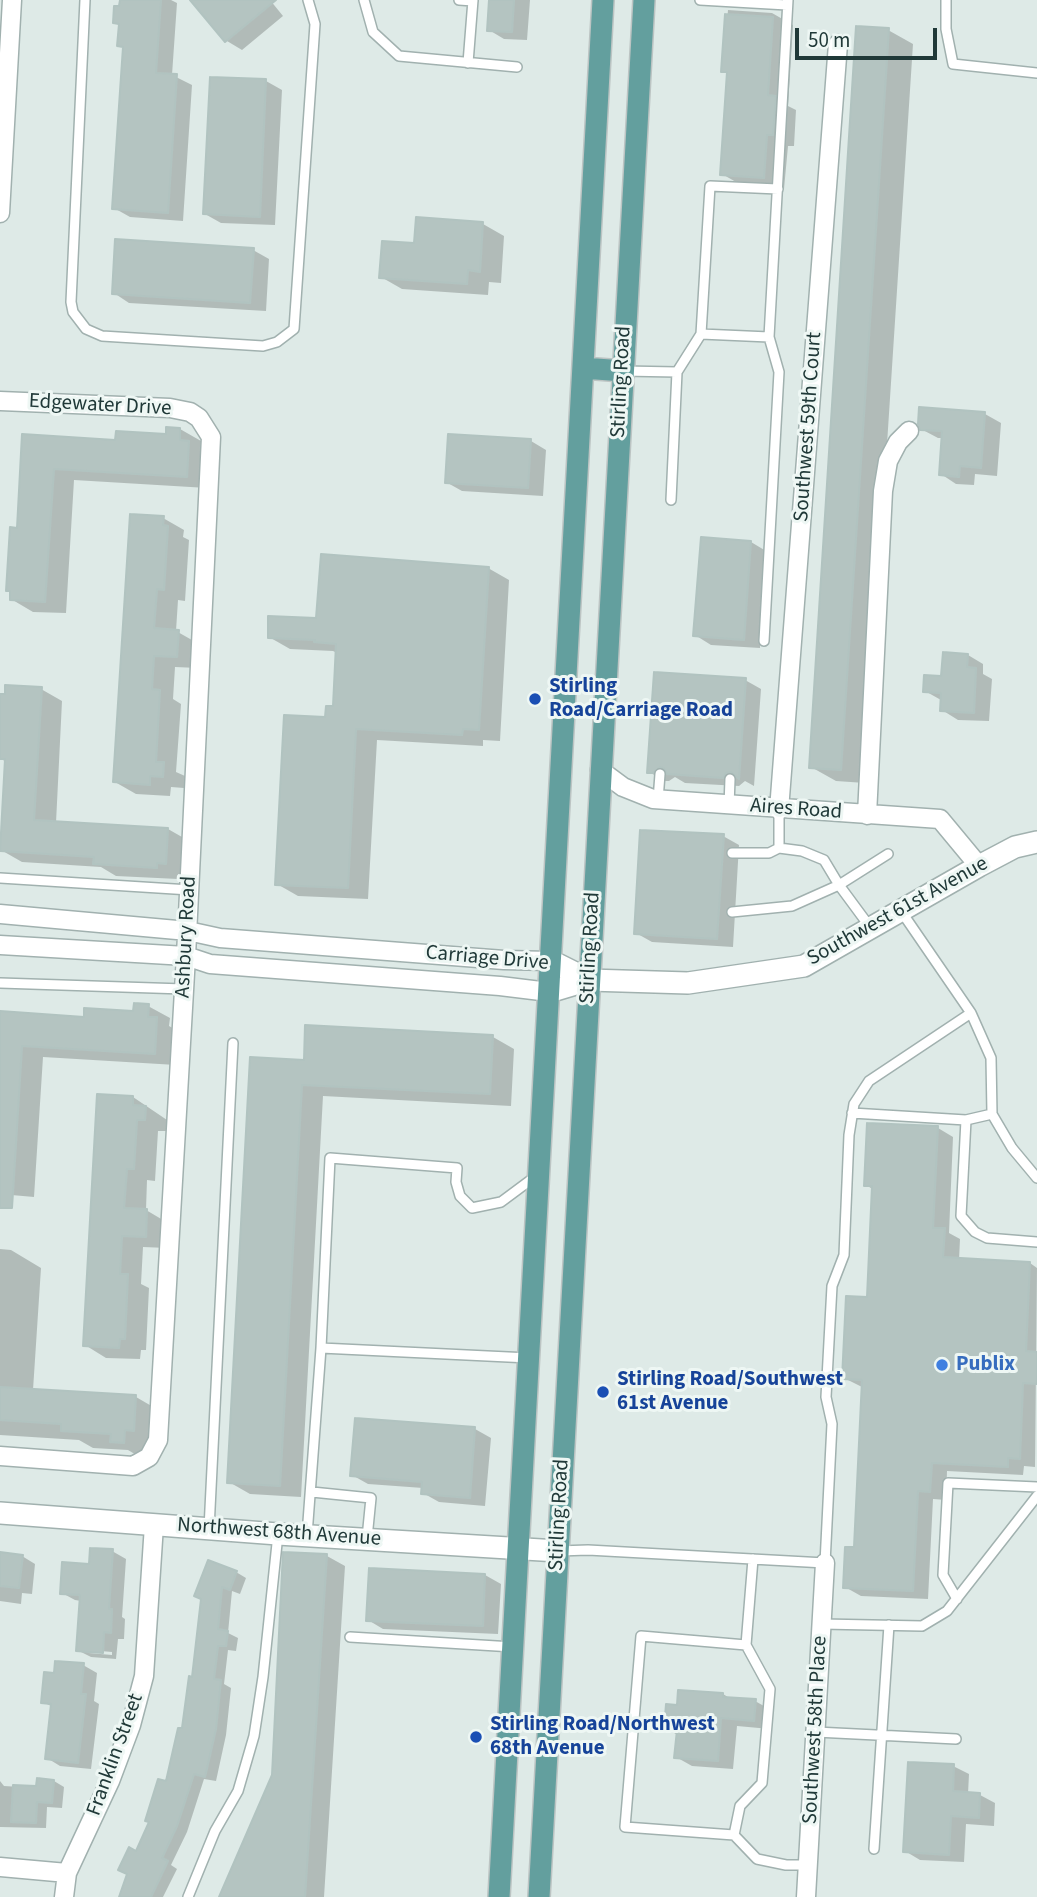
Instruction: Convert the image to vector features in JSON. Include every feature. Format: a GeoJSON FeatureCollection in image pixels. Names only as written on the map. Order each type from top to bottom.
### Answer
{"type":"FeatureCollection","features":[{"type":"Feature","properties":{"kind":"main road","name":"Stirling Road"},"geometry":{"type":"LineString","coordinates":[[499,1897],[603,0]]}},
{"type":"Feature","properties":{"kind":"main road","name":"Stirling Road"},"geometry":{"type":"LineString","coordinates":[[539,1897],[644,0]]}},
{"type":"Feature","properties":{"kind":"main road"},"geometry":{"type":"LineString","coordinates":[[583,368],[623,371]]}},
{"type":"Feature","properties":{"kind":"street"},"geometry":{"type":"LineString","coordinates":[[0,213],[12,0]]}},
{"type":"Feature","properties":{"kind":"street","name":"Southwest 59th Court"},"geometry":{"type":"LineString","coordinates":[[779,810],[838,44]]}},
{"type":"Feature","properties":{"kind":"street","name":"Edgewater Drive"},"geometry":{"type":"LineString","coordinates":[[0,401],[170,408],[190,412],[199,418]]}},
{"type":"Feature","properties":{"kind":"street","name":"Ashbury Road"},"geometry":{"type":"LineString","coordinates":[[0,1456],[134,1466],[149,1457],[158,1440],[188,931],[211,438],[199,418]]}},
{"type":"Feature","properties":{"kind":"street"},"geometry":{"type":"LineString","coordinates":[[867,815],[883,491],[888,461],[898,442],[909,431]]}},
{"type":"Feature","properties":{"kind":"street","name":"Aires Road"},"geometry":{"type":"LineString","coordinates":[[600,770],[623,787],[658,800],[940,820],[979,866]]}},
{"type":"Feature","properties":{"kind":"street","name":"Southwest 61st Avenue"},"geometry":{"type":"LineString","coordinates":[[589,980],[688,983],[804,966],[979,866],[1015,847],[1037,842]]}},
{"type":"Feature","properties":{"kind":"street","name":"Carriage Drive"},"geometry":{"type":"LineString","coordinates":[[0,914],[188,931],[220,938],[551,961],[589,980]]}},
{"type":"Feature","properties":{"kind":"street","name":"Carriage Drive"},"geometry":{"type":"LineString","coordinates":[[0,945],[186,956],[210,964],[550,992],[589,980]]}},
{"type":"Feature","properties":{"kind":"street"},"geometry":{"type":"LineString","coordinates":[[467,984],[469,957]]}},
{"type":"Feature","properties":{"kind":"street","name":"Northwest 68th Avenue"},"geometry":{"type":"LineString","coordinates":[[0,1513],[558,1551]]}},
{"type":"Feature","properties":{"kind":"street","name":"Franklin Street"},"geometry":{"type":"LineString","coordinates":[[64,1897],[67,1873],[110,1781],[131,1724],[144,1676],[154,1525]]}},
{"type":"Feature","properties":{"kind":"street","name":"Southwest 58th Place"},"geometry":{"type":"LineString","coordinates":[[806,1897],[825,1563]]}},
{"type":"Feature","properties":{"kind":"street"},"geometry":{"type":"LineString","coordinates":[[0,1867],[67,1873]]}},
{"type":"Feature","properties":{"kind":"lane"},"geometry":{"type":"LineString","coordinates":[[85,0],[71,302],[73,312],[86,330],[102,336],[263,346],[277,342],[294,329],[315,24],[307,0]]}},
{"type":"Feature","properties":{"kind":"lane"},"geometry":{"type":"LineString","coordinates":[[364,0],[373,32],[399,56],[517,67]]}},
{"type":"Feature","properties":{"kind":"lane"},"geometry":{"type":"LineString","coordinates":[[459,0],[473,1],[468,63]]}},
{"type":"Feature","properties":{"kind":"lane"},"geometry":{"type":"LineString","coordinates":[[699,0],[788,3],[769,337],[779,372],[764,642]]}},
{"type":"Feature","properties":{"kind":"lane"},"geometry":{"type":"LineString","coordinates":[[946,0],[946,29],[953,64],[1037,73]]}},
{"type":"Feature","properties":{"kind":"lane"},"geometry":{"type":"LineString","coordinates":[[671,500],[677,372],[701,334],[710,186],[778,189]]}},
{"type":"Feature","properties":{"kind":"lane"},"geometry":{"type":"LineString","coordinates":[[701,334],[769,337]]}},
{"type":"Feature","properties":{"kind":"lane"},"geometry":{"type":"LineString","coordinates":[[623,371],[677,372]]}},
{"type":"Feature","properties":{"kind":"lane"},"geometry":{"type":"LineString","coordinates":[[658,800],[660,774]]}},
{"type":"Feature","properties":{"kind":"lane"},"geometry":{"type":"LineString","coordinates":[[729,806],[730,779]]}},
{"type":"Feature","properties":{"kind":"lane"},"geometry":{"type":"LineString","coordinates":[[779,810],[779,848]]}},
{"type":"Feature","properties":{"kind":"lane"},"geometry":{"type":"LineString","coordinates":[[732,853],[769,853],[779,848],[802,851],[824,860],[871,928]]}},
{"type":"Feature","properties":{"kind":"lane"},"geometry":{"type":"LineString","coordinates":[[732,912],[792,906],[839,885],[888,854]]}},
{"type":"Feature","properties":{"kind":"lane"},"geometry":{"type":"LineString","coordinates":[[0,878],[190,890]]}},
{"type":"Feature","properties":{"kind":"lane"},"geometry":{"type":"LineString","coordinates":[[901,911],[971,1013],[991,1058],[992,1114],[1012,1147],[1037,1178]]}},
{"type":"Feature","properties":{"kind":"lane"},"geometry":{"type":"LineString","coordinates":[[0,983],[184,989]]}},
{"type":"Feature","properties":{"kind":"lane"},"geometry":{"type":"LineString","coordinates":[[558,1551],[588,1550],[825,1563],[832,1424],[826,1397],[830,1318],[832,1286],[844,1255],[853,1104],[869,1081],[971,1013]]}},
{"type":"Feature","properties":{"kind":"lane"},"geometry":{"type":"LineString","coordinates":[[209,1528],[233,1043]]}},
{"type":"Feature","properties":{"kind":"lane"},"geometry":{"type":"LineString","coordinates":[[852,1113],[966,1120],[992,1114]]}},
{"type":"Feature","properties":{"kind":"lane"},"geometry":{"type":"LineString","coordinates":[[966,1120],[961,1216],[975,1231],[987,1238],[1037,1242]]}},
{"type":"Feature","properties":{"kind":"lane"},"geometry":{"type":"LineString","coordinates":[[307,1535],[321,1348],[330,1157],[457,1168],[456,1182],[460,1196],[472,1208],[501,1202],[539,1174]]}},
{"type":"Feature","properties":{"kind":"lane"},"geometry":{"type":"LineString","coordinates":[[321,1348],[529,1358]]}},
{"type":"Feature","properties":{"kind":"lane"},"geometry":{"type":"LineString","coordinates":[[957,1599],[943,1574],[948,1483],[1037,1488]]}},
{"type":"Feature","properties":{"kind":"lane"},"geometry":{"type":"LineString","coordinates":[[312,1492],[371,1498],[367,1539]]}},
{"type":"Feature","properties":{"kind":"lane"},"geometry":{"type":"LineString","coordinates":[[822,1623],[922,1626],[947,1611],[1037,1496]]}},
{"type":"Feature","properties":{"kind":"lane"},"geometry":{"type":"LineString","coordinates":[[188,1897],[215,1831],[238,1791],[254,1736],[278,1534]]}},
{"type":"Feature","properties":{"kind":"lane"},"geometry":{"type":"LineString","coordinates":[[734,1835],[740,1805],[762,1783],[770,1689],[746,1645],[753,1559]]}},
{"type":"Feature","properties":{"kind":"lane"},"geometry":{"type":"LineString","coordinates":[[874,1849],[889,1625]]}},
{"type":"Feature","properties":{"kind":"lane"},"geometry":{"type":"LineString","coordinates":[[746,1645],[641,1636],[625,1827],[734,1835],[757,1859],[786,1865],[808,1865]]}},
{"type":"Feature","properties":{"kind":"lane"},"geometry":{"type":"LineString","coordinates":[[350,1637],[513,1647]]}},
{"type":"Feature","properties":{"kind":"lane"},"geometry":{"type":"LineString","coordinates":[[816,1732],[956,1739]]}},
{"type":"Feature","properties":{"kind":"building"},"geometry":{"type":"Polygon","coordinates":[[[120,0],[161,0],[156,73],[177,74],[168,213],[112,209],[123,47],[117,46],[119,24],[113,23],[114,6],[119,6],[120,0]]]}},
{"type":"Feature","properties":{"kind":"building"},"geometry":{"type":"Polygon","coordinates":[[[190,0],[276,0],[225,42],[190,0]]]}},
{"type":"Feature","properties":{"kind":"building"},"geometry":{"type":"Polygon","coordinates":[[[489,0],[514,0],[512,32],[487,31],[489,0]]]}},
{"type":"Feature","properties":{"kind":"building"},"geometry":{"type":"Polygon","coordinates":[[[725,14],[773,17],[768,95],[776,96],[773,135],[767,135],[764,178],[720,175],[727,72],[721,72],[725,14]]]}},
{"type":"Feature","properties":{"kind":"building"},"geometry":{"type":"Polygon","coordinates":[[[856,26],[889,28],[841,770],[809,768],[856,26]]]}},
{"type":"Feature","properties":{"kind":"building"},"geometry":{"type":"Polygon","coordinates":[[[210,77],[266,79],[260,217],[203,214],[210,77]]]}},
{"type":"Feature","properties":{"kind":"building"},"geometry":{"type":"Polygon","coordinates":[[[416,217],[483,222],[480,272],[468,270],[467,284],[379,278],[382,241],[414,243],[416,217]]]}},
{"type":"Feature","properties":{"kind":"building"},"geometry":{"type":"Polygon","coordinates":[[[115,239],[254,248],[250,303],[112,294],[115,239]]]}},
{"type":"Feature","properties":{"kind":"building"},"geometry":{"type":"Polygon","coordinates":[[[919,407],[985,412],[981,468],[960,466],[959,477],[939,475],[942,431],[920,430],[919,407]]]}},
{"type":"Feature","properties":{"kind":"building"},"geometry":{"type":"Polygon","coordinates":[[[166,427],[180,428],[180,440],[189,441],[187,477],[54,469],[45,602],[10,600],[10,591],[6,591],[10,527],[17,528],[22,434],[115,440],[116,431],[166,434],[166,427]]]}},
{"type":"Feature","properties":{"kind":"building"},"geometry":{"type":"Polygon","coordinates":[[[448,434],[531,439],[528,488],[445,483],[448,434]]]}},
{"type":"Feature","properties":{"kind":"building"},"geometry":{"type":"Polygon","coordinates":[[[130,514],[164,516],[163,525],[168,526],[164,590],[157,589],[154,628],[179,630],[177,657],[154,656],[152,689],[160,690],[156,762],[164,762],[163,777],[150,776],[150,785],[113,782],[130,514]]]}},
{"type":"Feature","properties":{"kind":"building"},"geometry":{"type":"Polygon","coordinates":[[[701,537],[751,541],[744,640],[693,636],[701,537]]]}},
{"type":"Feature","properties":{"kind":"building"},"geometry":{"type":"Polygon","coordinates":[[[321,554],[489,567],[479,730],[463,729],[462,735],[356,729],[348,888],[275,885],[284,715],[325,717],[326,706],[333,706],[336,644],[314,642],[315,640],[268,638],[268,616],[316,618],[321,554]]]}},
{"type":"Feature","properties":{"kind":"building"},"geometry":{"type":"Polygon","coordinates":[[[943,652],[968,654],[967,667],[976,668],[974,713],[940,711],[941,693],[923,692],[924,675],[941,676],[943,652]]]}},
{"type":"Feature","properties":{"kind":"building"},"geometry":{"type":"Polygon","coordinates":[[[654,672],[746,678],[739,779],[731,772],[726,773],[723,778],[667,774],[660,767],[653,773],[647,773],[654,672]]]}},
{"type":"Feature","properties":{"kind":"building"},"geometry":{"type":"Polygon","coordinates":[[[5,685],[42,687],[34,820],[168,828],[166,864],[157,863],[157,868],[93,864],[94,857],[0,851],[5,759],[0,759],[0,694],[5,694],[5,685]]]}},
{"type":"Feature","properties":{"kind":"building"},"geometry":{"type":"Polygon","coordinates":[[[640,830],[724,834],[717,939],[634,934],[640,830]]]}},
{"type":"Feature","properties":{"kind":"building"},"geometry":{"type":"Polygon","coordinates":[[[134,1003],[149,1004],[148,1017],[157,1017],[155,1054],[22,1046],[12,1208],[0,1208],[0,1011],[84,1017],[84,1008],[133,1011],[134,1003]]]}},
{"type":"Feature","properties":{"kind":"building"},"geometry":{"type":"Polygon","coordinates":[[[305,1025],[493,1035],[490,1094],[302,1085],[280,1486],[227,1483],[250,1057],[304,1060],[305,1025]]]}},
{"type":"Feature","properties":{"kind":"building"},"geometry":{"type":"Polygon","coordinates":[[[97,1094],[133,1096],[133,1105],[146,1106],[145,1120],[137,1120],[134,1169],[127,1169],[124,1208],[147,1209],[146,1237],[122,1236],[120,1274],[128,1274],[125,1339],[120,1339],[119,1348],[83,1346],[97,1094]]]}},
{"type":"Feature","properties":{"kind":"building"},"geometry":{"type":"Polygon","coordinates":[[[867,1123],[938,1126],[933,1228],[945,1228],[943,1257],[1030,1262],[1026,1351],[1037,1352],[1037,1384],[1023,1383],[1020,1459],[1008,1458],[1008,1467],[932,1463],[930,1492],[918,1491],[913,1591],[843,1588],[845,1547],[854,1547],[862,1380],[842,1379],[846,1296],[867,1297],[872,1186],[864,1186],[867,1123]]]}},
{"type":"Feature","properties":{"kind":"building"},"geometry":{"type":"Polygon","coordinates":[[[0,1387],[136,1395],[134,1431],[125,1430],[124,1443],[110,1442],[111,1434],[61,1431],[61,1424],[0,1420],[0,1387]]]}},
{"type":"Feature","properties":{"kind":"building"},"geometry":{"type":"Polygon","coordinates":[[[355,1418],[475,1427],[470,1498],[421,1494],[422,1482],[350,1476],[355,1418]]]}},
{"type":"Feature","properties":{"kind":"building"},"geometry":{"type":"Polygon","coordinates":[[[90,1548],[113,1549],[109,1609],[112,1609],[111,1633],[104,1632],[103,1653],[76,1651],[80,1595],[60,1594],[62,1562],[89,1564],[90,1548]]]}},
{"type":"Feature","properties":{"kind":"building"},"geometry":{"type":"Polygon","coordinates":[[[0,1552],[23,1555],[19,1588],[0,1586],[0,1552]]]}},
{"type":"Feature","properties":{"kind":"building"},"geometry":{"type":"Polygon","coordinates":[[[283,1552],[327,1554],[305,1897],[219,1897],[272,1775],[283,1552]]]}},
{"type":"Feature","properties":{"kind":"building"},"geometry":{"type":"Polygon","coordinates":[[[208,1560],[237,1571],[230,1590],[222,1587],[218,1629],[228,1631],[226,1646],[218,1646],[214,1679],[221,1680],[216,1729],[205,1777],[194,1774],[177,1826],[162,1858],[168,1861],[151,1897],[119,1897],[127,1874],[118,1870],[129,1847],[136,1851],[149,1822],[145,1821],[158,1779],[166,1781],[178,1728],[182,1728],[189,1676],[192,1677],[201,1599],[194,1596],[208,1560]]]}},
{"type":"Feature","properties":{"kind":"building"},"geometry":{"type":"Polygon","coordinates":[[[369,1568],[485,1574],[483,1626],[366,1621],[369,1568]]]}},
{"type":"Feature","properties":{"kind":"building"},"geometry":{"type":"Polygon","coordinates":[[[55,1661],[84,1663],[81,1694],[86,1694],[78,1763],[45,1759],[51,1704],[41,1703],[44,1672],[54,1673],[55,1661]]]}},
{"type":"Feature","properties":{"kind":"building"},"geometry":{"type":"Polygon","coordinates":[[[678,1690],[723,1693],[723,1697],[756,1699],[754,1721],[721,1718],[718,1761],[674,1758],[677,1730],[664,1730],[666,1704],[677,1705],[678,1690]]]}},
{"type":"Feature","properties":{"kind":"building"},"geometry":{"type":"Polygon","coordinates":[[[908,1762],[954,1764],[953,1791],[980,1793],[979,1818],[951,1816],[949,1855],[903,1852],[908,1762]]]}},
{"type":"Feature","properties":{"kind":"building"},"geometry":{"type":"Polygon","coordinates":[[[37,1778],[54,1780],[52,1803],[37,1802],[36,1823],[11,1822],[13,1785],[36,1786],[37,1778]]]}},
{"type":"Feature","properties":{"kind":"place","name":"Stirling Road/Carriage Road"},"geometry":{"type":"Point","coordinates":[535,699]}},
{"type":"Feature","properties":{"kind":"place","name":"Publix"},"geometry":{"type":"Point","coordinates":[942,1365]}},
{"type":"Feature","properties":{"kind":"place","name":"Stirling Road/Southwest 61st Avenue"},"geometry":{"type":"Point","coordinates":[603,1392]}},
{"type":"Feature","properties":{"kind":"place","name":"Stirling Road/Northwest 68th Avenue"},"geometry":{"type":"Point","coordinates":[476,1737]}}]}
